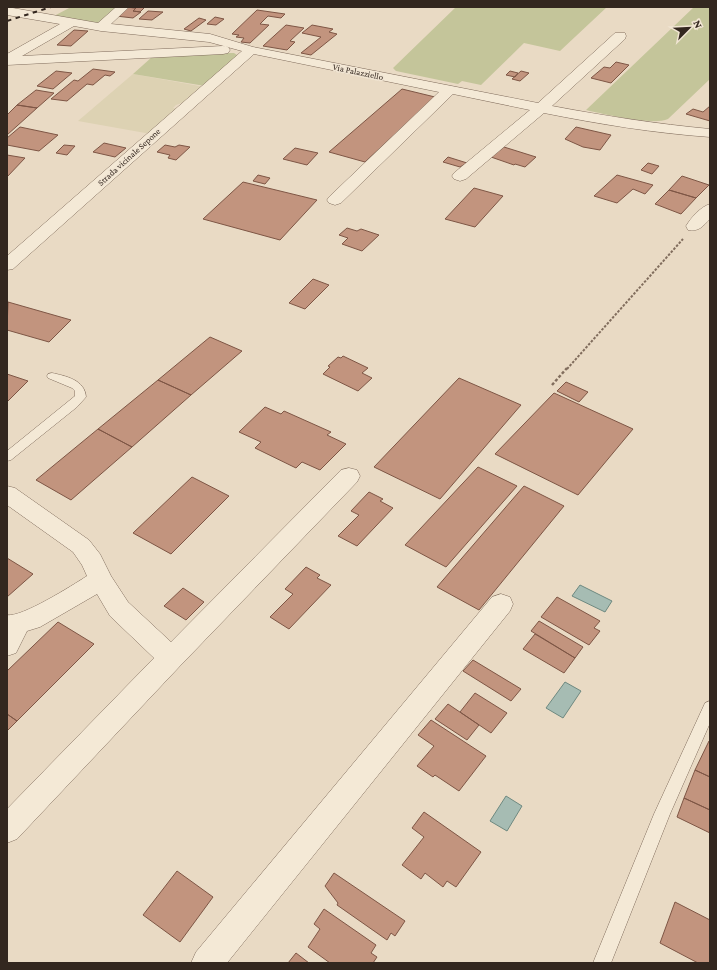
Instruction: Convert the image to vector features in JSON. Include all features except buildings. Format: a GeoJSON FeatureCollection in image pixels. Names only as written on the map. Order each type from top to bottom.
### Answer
{"type":"FeatureCollection","features":[{"type":"Feature","properties":{"kind":"street"},"geometry":{"type":"LineString","coordinates":[[101,27],[123,7]]}},
{"type":"Feature","properties":{"kind":"street","name":"Via Palazziello"},"geometry":{"type":"LineString","coordinates":[[9,10],[71,23],[210,38],[251,50],[613,122],[672,130],[710,133]]}},
{"type":"Feature","properties":{"kind":"street"},"geometry":{"type":"LineString","coordinates":[[7,60],[71,23]]}},
{"type":"Feature","properties":{"kind":"street"},"geometry":{"type":"LineString","coordinates":[[460,176],[541,108],[620,36]]}},
{"type":"Feature","properties":{"kind":"street"},"geometry":{"type":"LineString","coordinates":[[7,60],[215,50],[251,50]]}},
{"type":"Feature","properties":{"kind":"street","name":"Strada vicinale Sepone"},"geometry":{"type":"LineString","coordinates":[[7,265],[251,50]]}},
{"type":"Feature","properties":{"kind":"street"},"geometry":{"type":"LineString","coordinates":[[335,200],[449,90]]}},
{"type":"Feature","properties":{"kind":"street"},"geometry":{"type":"LineString","coordinates":[[694,226],[710,209]]}},
{"type":"Feature","properties":{"kind":"street"},"geometry":{"type":"LineString","coordinates":[[7,829],[171,658],[349,476]]}},
{"type":"Feature","properties":{"kind":"street"},"geometry":{"type":"LineString","coordinates":[[7,494],[81,546],[92,560],[101,580],[119,609],[171,658]]}},
{"type":"Feature","properties":{"kind":"street"},"geometry":{"type":"LineString","coordinates":[[7,646],[13,624],[30,620],[101,580]]}},
{"type":"Feature","properties":{"kind":"street"},"geometry":{"type":"LineString","coordinates":[[207,963],[501,604]]}},
{"type":"Feature","properties":{"kind":"lane"},"geometry":{"type":"LineString","coordinates":[[7,457],[74,404],[80,397],[80,390],[76,385],[52,376]]}},
{"type":"Feature","properties":{"kind":"lane"},"geometry":{"type":"LineString","coordinates":[[602,963],[662,814],[710,707]]}},
{"type":"Feature","properties":{"kind":"path"},"geometry":{"type":"LineString","coordinates":[[552,385],[694,226]]}},
{"type":"Feature","properties":{"kind":"shaded area"},"geometry":{"type":"Polygon","coordinates":[[[133,74],[205,87],[188,101],[176,105],[173,108],[177,109],[151,134],[78,121],[133,74]]]}},
{"type":"Feature","properties":{"kind":"shaded area"},"geometry":{"type":"Polygon","coordinates":[[[580,585],[612,601],[605,612],[572,596],[580,585]]]}},
{"type":"Feature","properties":{"kind":"shaded area"},"geometry":{"type":"Polygon","coordinates":[[[565,682],[581,691],[563,718],[546,708],[565,682]]]}},
{"type":"Feature","properties":{"kind":"shaded area"},"geometry":{"type":"Polygon","coordinates":[[[506,796],[522,806],[507,831],[490,821],[506,796]]]}},
{"type":"Feature","properties":{"kind":"green space"},"geometry":{"type":"Polygon","coordinates":[[[71,7],[120,7],[102,24],[54,16],[71,7]]]}},
{"type":"Feature","properties":{"kind":"green space"},"geometry":{"type":"Polygon","coordinates":[[[456,7],[607,7],[560,51],[524,43],[481,85],[462,81],[458,84],[396,71],[393,68],[456,7]]]}},
{"type":"Feature","properties":{"kind":"green space"},"geometry":{"type":"Polygon","coordinates":[[[694,7],[710,7],[710,79],[668,119],[661,121],[640,120],[586,110],[694,7]]]}},
{"type":"Feature","properties":{"kind":"green space"},"geometry":{"type":"Polygon","coordinates":[[[234,53],[240,57],[205,86],[133,74],[152,57],[234,53]]]}},
{"type":"Feature","properties":{"kind":"railway"},"geometry":{"type":"LineString","coordinates":[[7,21],[51,7]]}}]}
